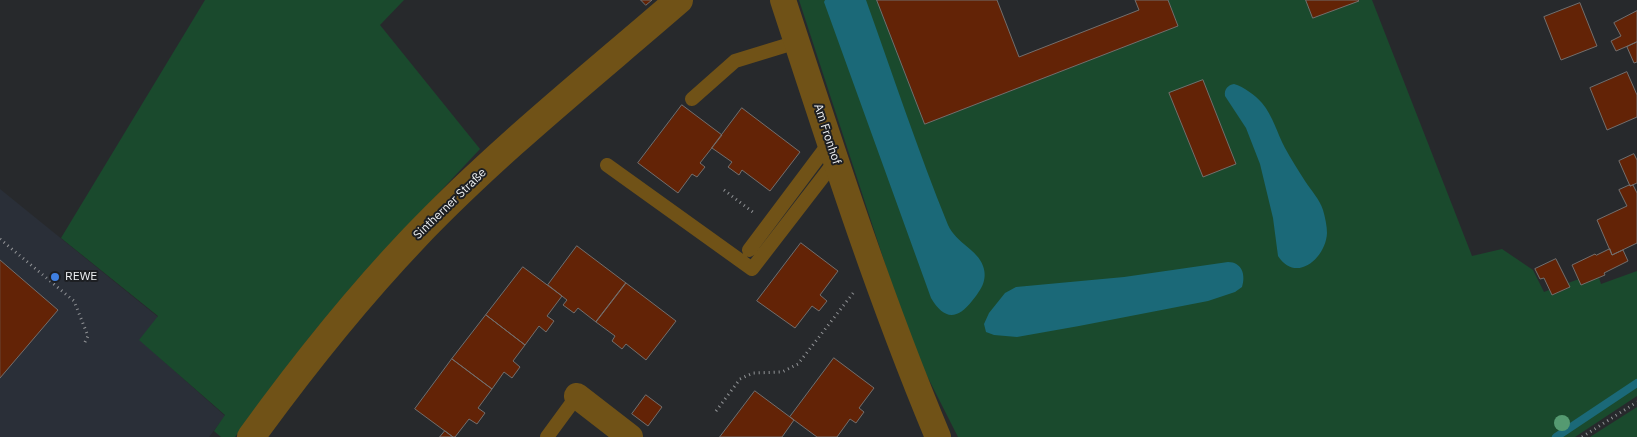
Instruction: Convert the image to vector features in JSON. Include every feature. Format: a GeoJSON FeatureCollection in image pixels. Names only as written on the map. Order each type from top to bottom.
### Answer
{"type":"FeatureCollection","features":[{"type":"Feature","properties":{"kind":"street","name":"Sintherner Straße"},"geometry":{"type":"LineString","coordinates":[[251,437],[294,378],[414,238],[521,136],[679,0]]}},
{"type":"Feature","properties":{"kind":"street","name":"Am Fronhof"},"geometry":{"type":"LineString","coordinates":[[783,0],[872,267],[938,437]]}},
{"type":"Feature","properties":{"kind":"street"},"geometry":{"type":"LineString","coordinates":[[577,396],[618,433]]}},
{"type":"Feature","properties":{"kind":"lane"},"geometry":{"type":"LineString","coordinates":[[692,99],[735,61],[797,42]]}},
{"type":"Feature","properties":{"kind":"lane"},"geometry":{"type":"LineString","coordinates":[[607,164],[752,270],[833,151]]}},
{"type":"Feature","properties":{"kind":"lane"},"geometry":{"type":"LineString","coordinates":[[749,250],[833,151]]}},
{"type":"Feature","properties":{"kind":"lane"},"geometry":{"type":"LineString","coordinates":[[547,437],[577,396]]}},
{"type":"Feature","properties":{"kind":"path"},"geometry":{"type":"LineString","coordinates":[[0,239],[74,302],[88,336],[84,344]]}},
{"type":"Feature","properties":{"kind":"path"},"geometry":{"type":"LineString","coordinates":[[716,411],[740,379],[753,373],[782,372],[798,364],[872,267]]}},
{"type":"Feature","properties":{"kind":"path"},"geometry":{"type":"LineString","coordinates":[[1582,437],[1637,402]]}},
{"type":"Feature","properties":{"kind":"shaded area","name":"REWE"},"geometry":{"type":"Polygon","coordinates":[[[0,189],[158,317],[140,340],[225,416],[209,437],[0,437],[0,189]]]}},
{"type":"Feature","properties":{"kind":"green space"},"geometry":{"type":"Polygon","coordinates":[[[205,0],[404,0],[380,25],[480,149],[360,277],[308,339],[235,437],[221,437],[214,431],[225,415],[139,340],[158,316],[61,238],[205,0]]]}},
{"type":"Feature","properties":{"kind":"green space"},"geometry":{"type":"Polygon","coordinates":[[[799,0],[877,0],[925,124],[1178,26],[1168,0],[1372,0],[1472,256],[1502,249],[1533,270],[1544,292],[1549,290],[1552,295],[1569,288],[1568,283],[1579,279],[1599,278],[1601,284],[1637,271],[1637,396],[1575,437],[958,437],[920,362],[906,328],[799,0]]]}},
{"type":"Feature","properties":{"kind":"green space"},"geometry":{"type":"Polygon","coordinates":[[[1637,407],[1637,437],[1590,437],[1637,407]]]}},
{"type":"Feature","properties":{"kind":"water"},"geometry":{"type":"Polygon","coordinates":[[[825,0],[866,0],[948,225],[956,237],[977,255],[983,266],[985,276],[981,289],[961,312],[951,315],[946,314],[931,298],[824,2],[825,0]]]}},
{"type":"Feature","properties":{"kind":"water"},"geometry":{"type":"Polygon","coordinates":[[[1234,84],[1253,94],[1266,108],[1287,152],[1322,206],[1327,230],[1325,242],[1316,259],[1301,268],[1293,268],[1285,264],[1278,256],[1273,218],[1260,164],[1246,128],[1225,96],[1227,88],[1234,84]]]}},
{"type":"Feature","properties":{"kind":"water"},"geometry":{"type":"Polygon","coordinates":[[[1228,262],[1237,264],[1242,270],[1242,287],[1235,292],[1208,301],[1017,337],[994,335],[986,332],[984,324],[989,313],[1005,293],[1016,287],[1124,277],[1228,262]]]}},
{"type":"Feature","properties":{"kind":"building"},"geometry":{"type":"Polygon","coordinates":[[[641,0],[652,0],[646,5],[641,0]]]}},
{"type":"Feature","properties":{"kind":"building"},"geometry":{"type":"Polygon","coordinates":[[[877,0],[997,0],[1019,57],[1139,10],[1135,0],[1168,0],[1178,26],[925,124],[877,0]]]}},
{"type":"Feature","properties":{"kind":"building"},"geometry":{"type":"Polygon","coordinates":[[[1306,0],[1358,0],[1359,1],[1313,18],[1306,0]]]}},
{"type":"Feature","properties":{"kind":"building"},"geometry":{"type":"Polygon","coordinates":[[[1580,3],[1597,46],[1561,60],[1544,17],[1580,3]]]}},
{"type":"Feature","properties":{"kind":"building"},"geometry":{"type":"Polygon","coordinates":[[[1637,11],[1637,42],[1616,51],[1611,41],[1621,36],[1614,23],[1637,11]]]}},
{"type":"Feature","properties":{"kind":"building"},"geometry":{"type":"Polygon","coordinates":[[[1637,42],[1637,62],[1634,63],[1627,47],[1637,42]]]}},
{"type":"Feature","properties":{"kind":"building"},"geometry":{"type":"Polygon","coordinates":[[[1627,72],[1637,95],[1637,117],[1607,130],[1590,88],[1627,72]]]}},
{"type":"Feature","properties":{"kind":"building"},"geometry":{"type":"Polygon","coordinates":[[[1203,80],[1236,164],[1203,177],[1169,93],[1203,80]]]}},
{"type":"Feature","properties":{"kind":"building"},"geometry":{"type":"Polygon","coordinates":[[[682,105],[722,135],[700,163],[705,167],[697,177],[692,174],[678,193],[638,163],[682,105]]]}},
{"type":"Feature","properties":{"kind":"building"},"geometry":{"type":"Polygon","coordinates":[[[742,108],[800,152],[770,191],[742,170],[739,175],[728,167],[732,162],[712,148],[742,108]]]}},
{"type":"Feature","properties":{"kind":"building"},"geometry":{"type":"Polygon","coordinates":[[[1634,154],[1637,160],[1637,183],[1630,186],[1619,161],[1634,154]]]}},
{"type":"Feature","properties":{"kind":"building"},"geometry":{"type":"Polygon","coordinates":[[[1633,185],[1637,193],[1637,243],[1612,255],[1597,220],[1627,206],[1619,190],[1633,185]]]}},
{"type":"Feature","properties":{"kind":"building"},"geometry":{"type":"Polygon","coordinates":[[[801,243],[838,271],[820,295],[827,301],[819,311],[812,306],[795,328],[757,301],[801,243]]]}},
{"type":"Feature","properties":{"kind":"building"},"geometry":{"type":"Polygon","coordinates":[[[577,246],[626,283],[596,322],[578,308],[574,313],[563,305],[567,300],[548,285],[577,246]]]}},
{"type":"Feature","properties":{"kind":"building"},"geometry":{"type":"Polygon","coordinates":[[[1610,249],[1612,255],[1623,250],[1628,261],[1604,273],[1605,275],[1581,285],[1572,265],[1610,249]]]}},
{"type":"Feature","properties":{"kind":"building"},"geometry":{"type":"Polygon","coordinates":[[[1556,259],[1570,287],[1552,295],[1544,278],[1540,279],[1535,269],[1556,259]]]}},
{"type":"Feature","properties":{"kind":"building"},"geometry":{"type":"Polygon","coordinates":[[[0,260],[58,310],[0,378],[0,260]]]}},
{"type":"Feature","properties":{"kind":"building"},"geometry":{"type":"Polygon","coordinates":[[[523,267],[562,296],[547,316],[554,321],[546,332],[539,326],[525,345],[486,315],[523,267]]]}},
{"type":"Feature","properties":{"kind":"building"},"geometry":{"type":"Polygon","coordinates":[[[626,283],[676,321],[646,360],[626,344],[622,349],[612,341],[615,336],[596,322],[626,283]]]}},
{"type":"Feature","properties":{"kind":"building"},"geometry":{"type":"Polygon","coordinates":[[[486,315],[525,345],[513,361],[520,367],[512,378],[504,372],[492,389],[452,359],[486,315]]]}},
{"type":"Feature","properties":{"kind":"building"},"geometry":{"type":"Polygon","coordinates":[[[834,358],[874,388],[859,408],[864,412],[856,423],[850,419],[837,437],[817,437],[790,417],[834,358]]]}},
{"type":"Feature","properties":{"kind":"building"},"geometry":{"type":"Polygon","coordinates":[[[452,359],[492,389],[478,408],[485,413],[477,424],[469,419],[455,437],[415,409],[452,359]]]}},
{"type":"Feature","properties":{"kind":"building"},"geometry":{"type":"Polygon","coordinates":[[[755,391],[794,420],[782,437],[720,437],[755,391]]]}},
{"type":"Feature","properties":{"kind":"building"},"geometry":{"type":"Polygon","coordinates":[[[646,395],[662,407],[648,426],[632,414],[646,395]]]}},
{"type":"Feature","properties":{"kind":"building"},"geometry":{"type":"Polygon","coordinates":[[[445,431],[453,437],[440,437],[445,431]]]}},
{"type":"Feature","properties":{"kind":"waterway"},"geometry":{"type":"LineString","coordinates":[[1556,437],[1637,383]]}},
{"type":"Feature","properties":{"kind":"place","name":"REWE"},"geometry":{"type":"Point","coordinates":[55,277]}}]}
